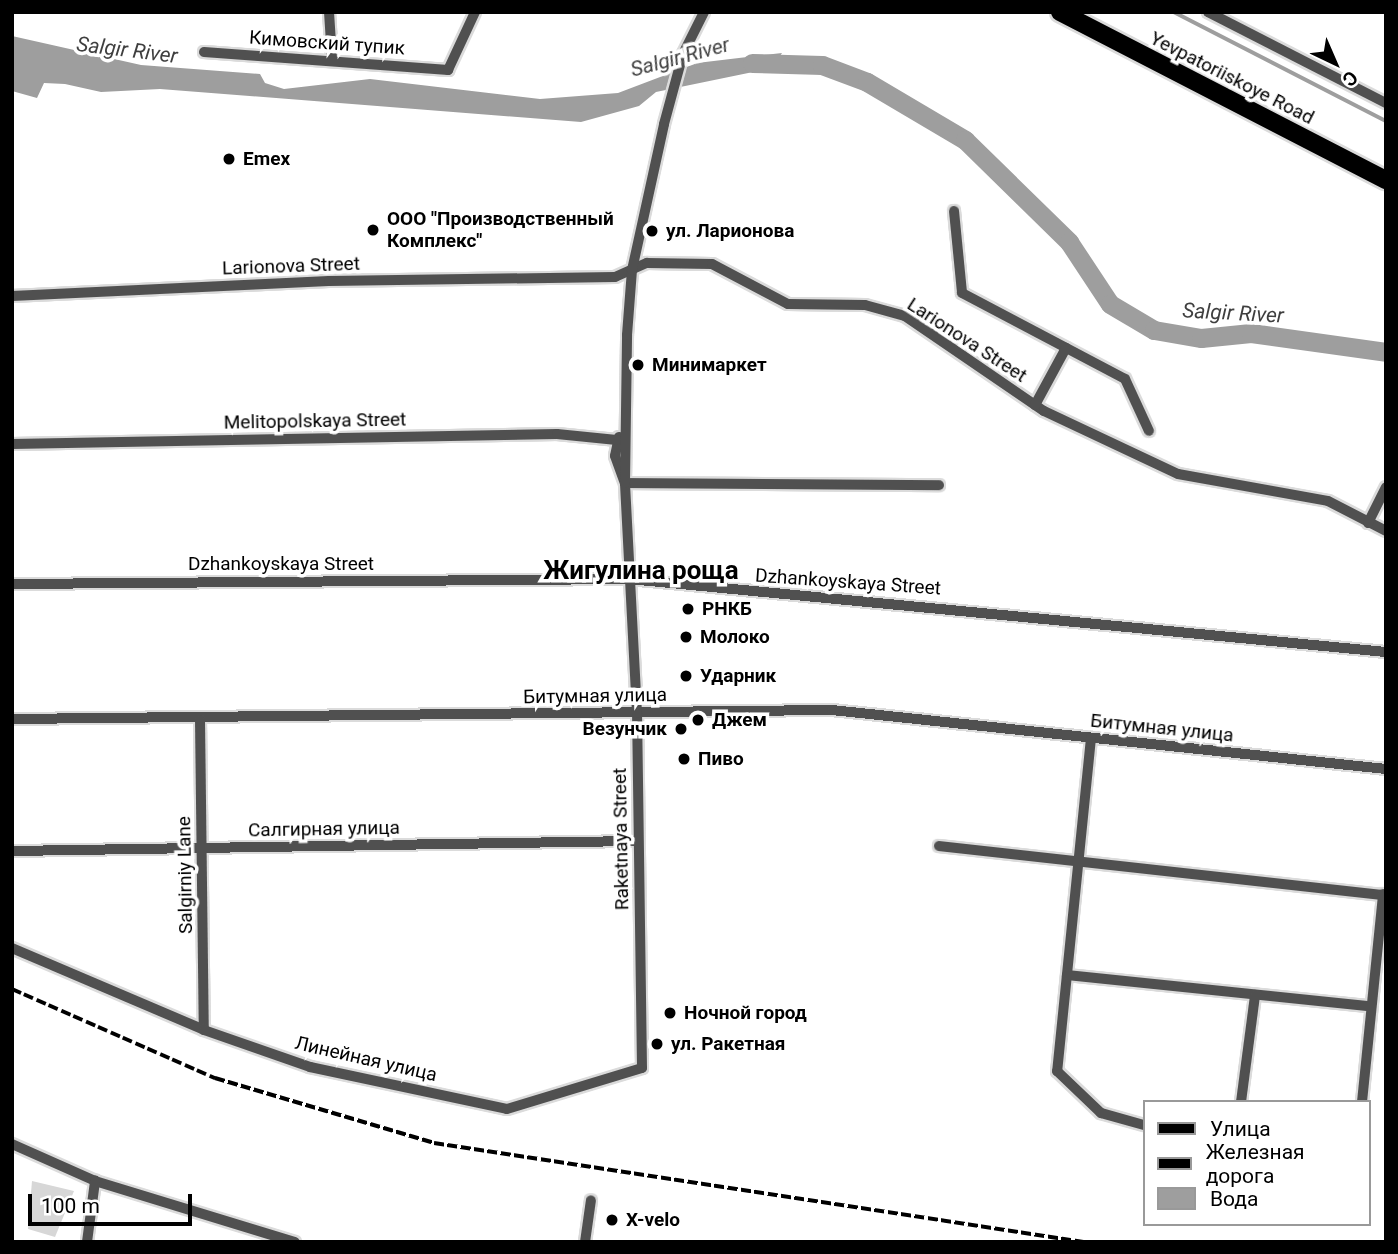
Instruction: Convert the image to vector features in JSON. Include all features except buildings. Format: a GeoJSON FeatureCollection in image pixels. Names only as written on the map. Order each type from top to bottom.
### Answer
{"type":"FeatureCollection","features":[{"type":"Feature","properties":{"kind":"main road","name":"Yevpatoriiskoye Road"},"geometry":{"type":"LineString","coordinates":[[1060,12],[1386,180]]}},
{"type":"Feature","properties":{"kind":"street"},"geometry":{"type":"LineString","coordinates":[[329,12],[332,59]]}},
{"type":"Feature","properties":{"kind":"street","name":"Кимовский тупик"},"geometry":{"type":"LineString","coordinates":[[204,52],[332,59],[447,70],[475,12]]}},
{"type":"Feature","properties":{"kind":"street","name":"Raketnaya Street"},"geometry":{"type":"LineString","coordinates":[[642,1068],[637,713],[625,483],[632,270],[669,104],[683,54],[704,12]]}},
{"type":"Feature","properties":{"kind":"street"},"geometry":{"type":"LineString","coordinates":[[1208,12],[1386,103]]}},
{"type":"Feature","properties":{"kind":"street"},"geometry":{"type":"LineString","coordinates":[[954,211],[962,293],[1125,379],[1149,430]]}},
{"type":"Feature","properties":{"kind":"street","name":"Larionova Street"},"geometry":{"type":"LineString","coordinates":[[12,296],[328,281],[615,277],[647,264],[712,264],[788,304],[865,305],[905,316],[1035,405],[1178,474],[1328,501],[1386,531]]}},
{"type":"Feature","properties":{"kind":"street"},"geometry":{"type":"LineString","coordinates":[[1035,405],[1066,348]]}},
{"type":"Feature","properties":{"kind":"street","name":"Raketnaya Street"},"geometry":{"type":"LineString","coordinates":[[625,425],[617,440],[625,483]]}},
{"type":"Feature","properties":{"kind":"street","name":"Melitopolskaya Street"},"geometry":{"type":"LineString","coordinates":[[12,444],[557,434],[617,440]]}},
{"type":"Feature","properties":{"kind":"street"},"geometry":{"type":"LineString","coordinates":[[625,483],[939,485]]}},
{"type":"Feature","properties":{"kind":"street"},"geometry":{"type":"LineString","coordinates":[[1368,523],[1386,487]]}},
{"type":"Feature","properties":{"kind":"street","name":"Dzhankoyskaya Street"},"geometry":{"type":"LineString","coordinates":[[12,584],[629,579],[1386,652]]}},
{"type":"Feature","properties":{"kind":"street","name":"Битумная улица"},"geometry":{"type":"LineString","coordinates":[[12,719],[200,720],[832,710],[1386,769]]}},
{"type":"Feature","properties":{"kind":"street","name":"Salgirniy Lane"},"geometry":{"type":"LineString","coordinates":[[200,720],[204,1030]]}},
{"type":"Feature","properties":{"kind":"street"},"geometry":{"type":"LineString","coordinates":[[1091,738],[1058,1077],[1101,1114],[1142,1124]]}},
{"type":"Feature","properties":{"kind":"street","name":"Салгирная улица"},"geometry":{"type":"LineString","coordinates":[[12,851],[637,841]]}},
{"type":"Feature","properties":{"kind":"street"},"geometry":{"type":"LineString","coordinates":[[939,846],[1384,895],[1369,1006],[1362,1100]]}},
{"type":"Feature","properties":{"kind":"street","name":"Линейная улица"},"geometry":{"type":"LineString","coordinates":[[12,947],[204,1030],[310,1067],[507,1109],[642,1068]]}},
{"type":"Feature","properties":{"kind":"street"},"geometry":{"type":"LineString","coordinates":[[1067,975],[1369,1006]]}},
{"type":"Feature","properties":{"kind":"street"},"geometry":{"type":"LineString","coordinates":[[1241,1100],[1255,995]]}},
{"type":"Feature","properties":{"kind":"street"},"geometry":{"type":"LineString","coordinates":[[12,1144],[95,1181],[295,1242]]}},
{"type":"Feature","properties":{"kind":"street"},"geometry":{"type":"LineString","coordinates":[[87,1242],[95,1181]]}},
{"type":"Feature","properties":{"kind":"street"},"geometry":{"type":"LineString","coordinates":[[585,1242],[591,1200]]}},
{"type":"Feature","properties":{"kind":"shaded area"},"geometry":{"type":"Polygon","coordinates":[[[32,1181],[74,1191],[55,1237],[28,1229],[32,1181]]]}},
{"type":"Feature","properties":{"kind":"water"},"geometry":{"type":"Polygon","coordinates":[[[12,36],[141,65],[260,74],[265,83],[284,89],[370,79],[540,99],[618,93],[697,63],[782,53],[772,68],[656,92],[639,106],[581,122],[160,89],[101,92],[65,84],[44,83],[37,98],[12,91],[12,36]]]}},
{"type":"Feature","properties":{"kind":"waterway"},"geometry":{"type":"LineString","coordinates":[[1174,12],[1386,121]]}},
{"type":"Feature","properties":{"kind":"waterway","name":"Salgir River"},"geometry":{"type":"LineString","coordinates":[[752,63],[822,65],[867,82],[965,140],[1069,242],[1110,304],[1154,330],[1201,338],[1251,333],[1386,352]]}},
{"type":"Feature","properties":{"kind":"railway"},"geometry":{"type":"LineString","coordinates":[[12,989],[215,1078],[434,1143],[1084,1242]]}},
{"type":"Feature","properties":{"kind":"place","name":"Emex"},"geometry":{"type":"Point","coordinates":[229,159]}},
{"type":"Feature","properties":{"kind":"place","name":"ООО \"Производственный Комплекс\""},"geometry":{"type":"Point","coordinates":[373,230]}},
{"type":"Feature","properties":{"kind":"place","name":"ул. Ларионова"},"geometry":{"type":"Point","coordinates":[652,231]}},
{"type":"Feature","properties":{"kind":"place","name":"Минимаркет"},"geometry":{"type":"Point","coordinates":[638,365]}},
{"type":"Feature","properties":{"kind":"place","name":"РНКБ"},"geometry":{"type":"Point","coordinates":[688,609]}},
{"type":"Feature","properties":{"kind":"place","name":"Молоко"},"geometry":{"type":"Point","coordinates":[686,637]}},
{"type":"Feature","properties":{"kind":"place","name":"Ударник"},"geometry":{"type":"Point","coordinates":[686,676]}},
{"type":"Feature","properties":{"kind":"place","name":"Джем"},"geometry":{"type":"Point","coordinates":[698,720]}},
{"type":"Feature","properties":{"kind":"place","name":"Везунчик"},"geometry":{"type":"Point","coordinates":[681,729]}},
{"type":"Feature","properties":{"kind":"place","name":"Пиво"},"geometry":{"type":"Point","coordinates":[684,759]}},
{"type":"Feature","properties":{"kind":"place","name":"Ночной город"},"geometry":{"type":"Point","coordinates":[670,1013]}},
{"type":"Feature","properties":{"kind":"place","name":"ул. Ракетная"},"geometry":{"type":"Point","coordinates":[657,1044]}},
{"type":"Feature","properties":{"kind":"place","name":"X-velo"},"geometry":{"type":"Point","coordinates":[612,1220]}},
{"type":"Feature","properties":{"kind":"district","name":"Жигулина роща"},"geometry":{"type":"Point","coordinates":[641,571]}}]}
